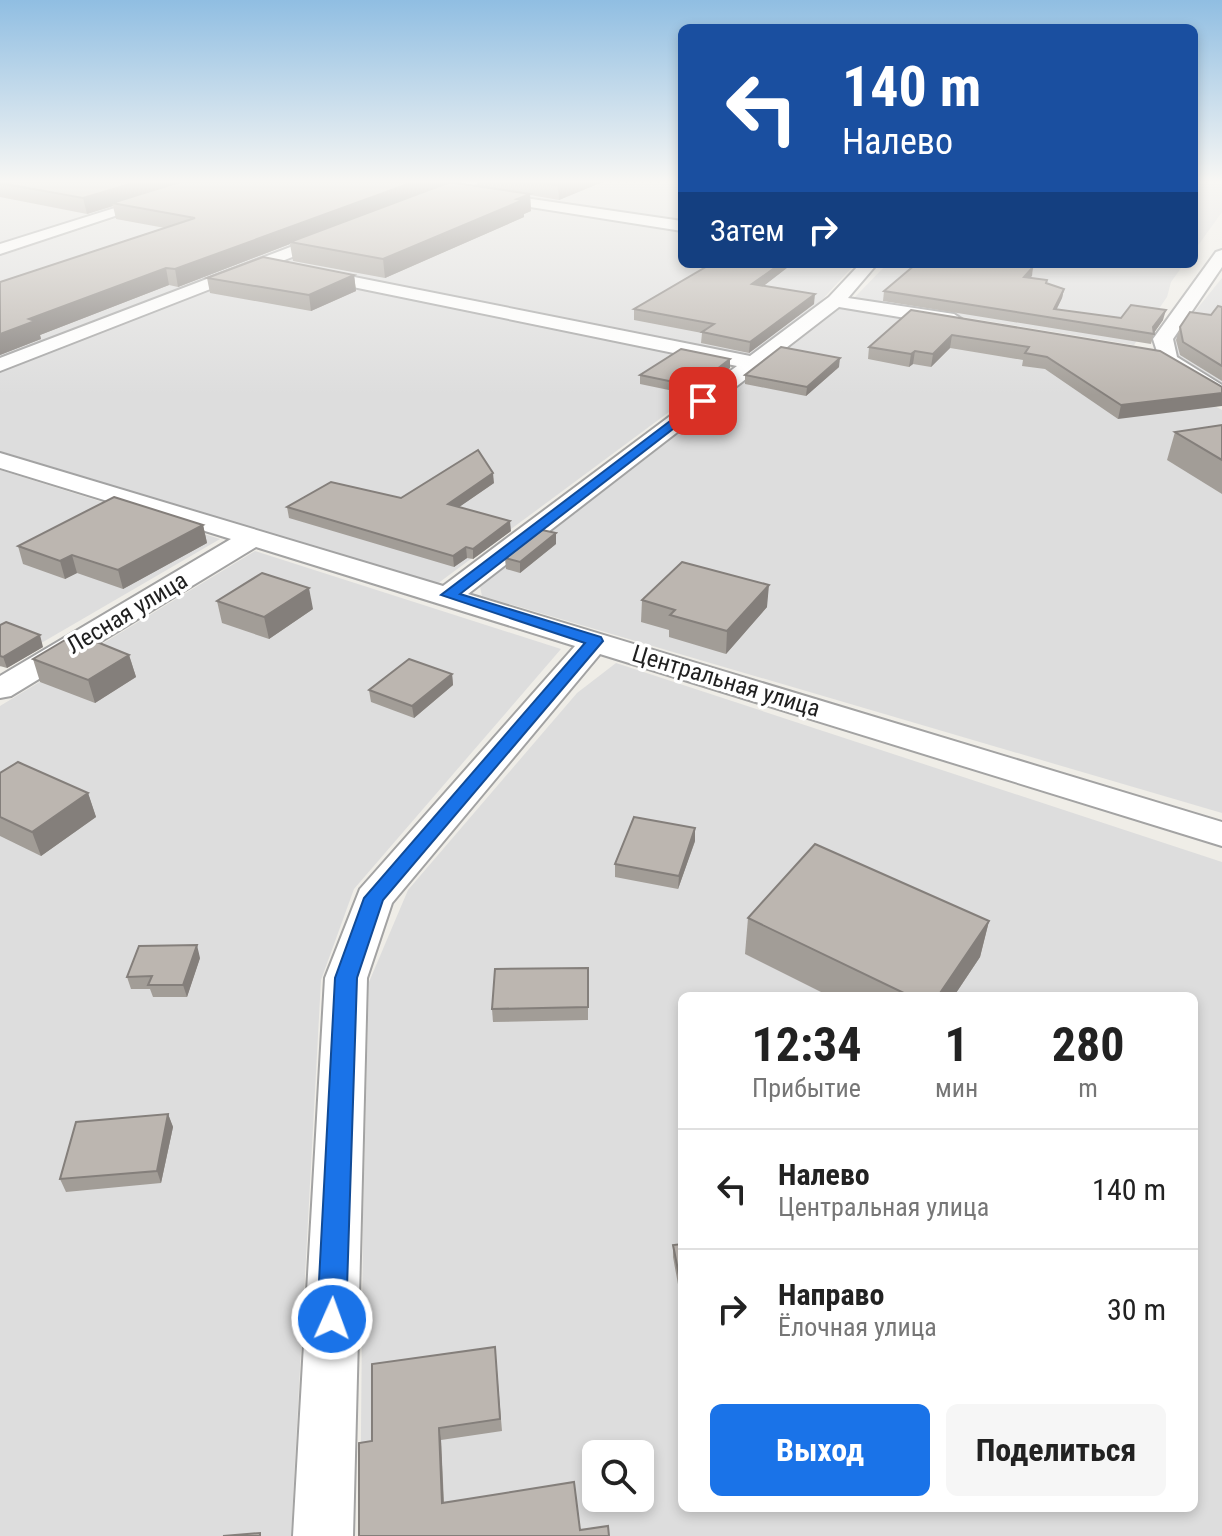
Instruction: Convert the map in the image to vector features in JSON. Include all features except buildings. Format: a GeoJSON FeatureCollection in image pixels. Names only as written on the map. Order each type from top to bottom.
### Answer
{"type":"FeatureCollection","features":[{"type":"Feature","properties":{"kind":"street"},"geometry":{"type":"LineString","coordinates":[[0,365],[292,252]]}},
{"type":"Feature","properties":{"kind":"street"},"geometry":{"type":"LineString","coordinates":[[1222,255],[1163,339],[1160,355],[1222,394]]}},
{"type":"Feature","properties":{"kind":"street"},"geometry":{"type":"LineString","coordinates":[[262,263],[754,363]]}},
{"type":"Feature","properties":{"kind":"street"},"geometry":{"type":"LineString","coordinates":[[449,595],[835,301],[865,268]]}},
{"type":"Feature","properties":{"kind":"street"},"geometry":{"type":"LineString","coordinates":[[835,301],[971,323]]}},
{"type":"Feature","properties":{"kind":"street","name":"Центральная улица"},"geometry":{"type":"LineString","coordinates":[[0,460],[1222,834]]}},
{"type":"Feature","properties":{"kind":"street","name":"Лесная улица"},"geometry":{"type":"LineString","coordinates":[[0,689],[254,537]]}},
{"type":"Feature","properties":{"kind":"street"},"geometry":{"type":"LineString","coordinates":[[323,1536],[346,978],[374,898],[595,641]]}},
{"type":"Feature","properties":{"kind":"shaded area"},"geometry":{"type":"Polygon","coordinates":[[[13,252],[278,252],[0,357],[0,256],[13,252]]]}},
{"type":"Feature","properties":{"kind":"shaded area"},"geometry":{"type":"Polygon","coordinates":[[[309,252],[678,252],[678,268],[851,268],[819,303],[748,356],[278,264],[309,252]]]}},
{"type":"Feature","properties":{"kind":"shaded area"},"geometry":{"type":"Polygon","coordinates":[[[883,268],[1181,268],[1171,282],[1167,297],[1134,345],[853,299],[883,268]]]}},
{"type":"Feature","properties":{"kind":"shaded area"},"geometry":{"type":"Polygon","coordinates":[[[264,269],[735,363],[433,587],[0,451],[0,372],[264,269]]]}},
{"type":"Feature","properties":{"kind":"shaded area"},"geometry":{"type":"Polygon","coordinates":[[[1222,278],[1222,384],[1177,359],[1171,341],[1222,278]]]}},
{"type":"Feature","properties":{"kind":"shaded area"},"geometry":{"type":"Polygon","coordinates":[[[842,307],[1124,356],[1222,410],[1222,813],[482,596],[480,587],[842,307]]]}},
{"type":"Feature","properties":{"kind":"shaded area"},"geometry":{"type":"Polygon","coordinates":[[[0,470],[220,539],[0,667],[0,470]]]}},
{"type":"Feature","properties":{"kind":"shaded area"},"geometry":{"type":"Polygon","coordinates":[[[255,551],[561,649],[354,889],[321,980],[291,1536],[0,1536],[0,706],[255,551]]]}},
{"type":"Feature","properties":{"kind":"shaded area"},"geometry":{"type":"Polygon","coordinates":[[[616,663],[1222,862],[1222,1536],[360,1536],[369,982],[408,890],[577,693],[616,663]]]}},
{"type":"Feature","properties":{"kind":"route"},"geometry":{"type":"LineString","coordinates":[[332,1319],[346,978],[374,898],[595,641],[449,595],[703,401]]}}]}
